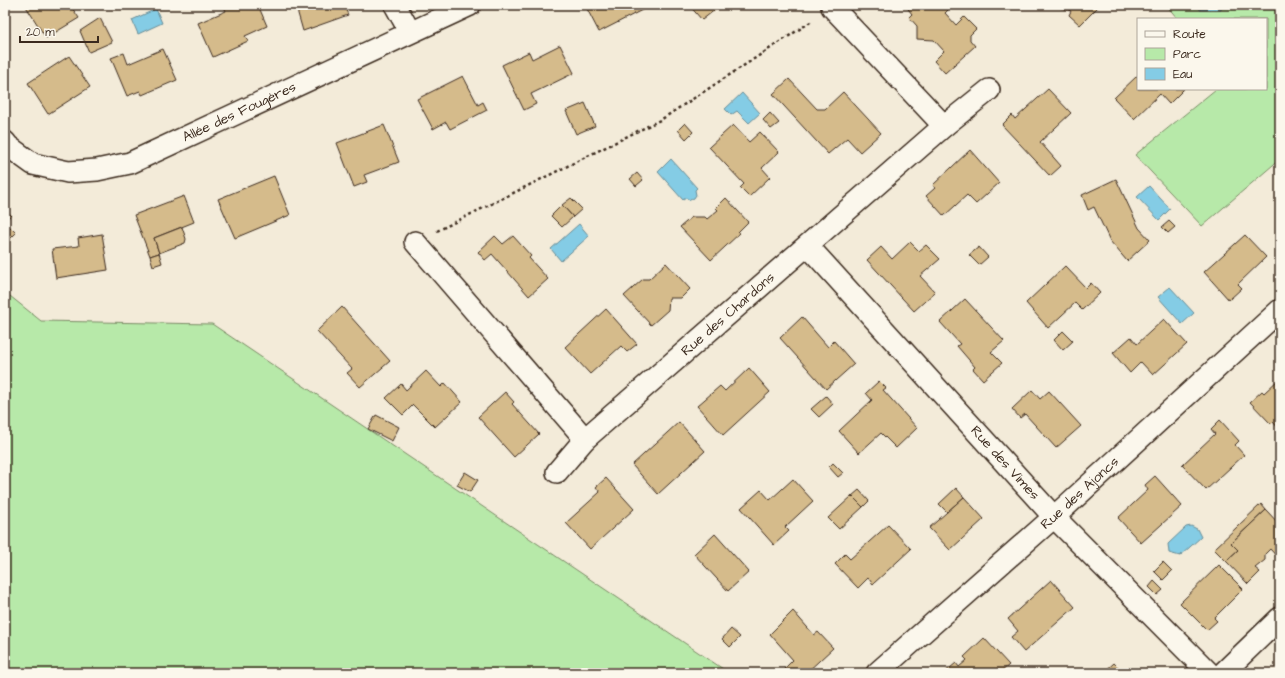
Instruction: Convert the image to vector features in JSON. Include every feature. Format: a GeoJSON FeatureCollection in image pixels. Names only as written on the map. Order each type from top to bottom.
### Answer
{"type":"FeatureCollection","features":[{"type":"Feature","properties":{"kind":"street"},"geometry":{"type":"LineString","coordinates":[[396,5],[410,32]]}},
{"type":"Feature","properties":{"kind":"street","name":"Allée des Fougères"},"geometry":{"type":"LineString","coordinates":[[5,142],[8,146],[33,164],[68,172],[97,170],[130,163],[470,5]]}},
{"type":"Feature","properties":{"kind":"street"},"geometry":{"type":"LineString","coordinates":[[832,7],[944,126]]}},
{"type":"Feature","properties":{"kind":"street","name":"Rue des Chardons"},"geometry":{"type":"LineString","coordinates":[[557,472],[585,439],[944,126],[990,90]]}},
{"type":"Feature","properties":{"kind":"street"},"geometry":{"type":"LineString","coordinates":[[415,242],[585,439]]}},
{"type":"Feature","properties":{"kind":"street","name":"Rue des Vimes"},"geometry":{"type":"LineString","coordinates":[[808,246],[1054,517],[1209,673]]}},
{"type":"Feature","properties":{"kind":"street","name":"Rue des Ajoncs"},"geometry":{"type":"LineString","coordinates":[[877,673],[1054,517],[1280,310]]}},
{"type":"Feature","properties":{"kind":"street"},"geometry":{"type":"LineString","coordinates":[[1223,673],[1280,618]]}},
{"type":"Feature","properties":{"kind":"path"},"geometry":{"type":"LineString","coordinates":[[415,242],[662,119],[832,7]]}},
{"type":"Feature","properties":{"kind":"green space"},"geometry":{"type":"Polygon","coordinates":[[[1166,5],[1280,5],[1280,159],[1202,226],[1135,155],[1215,90],[1267,90],[1267,18],[1177,18],[1166,5]]]}},
{"type":"Feature","properties":{"kind":"green space"},"geometry":{"type":"Polygon","coordinates":[[[5,292],[41,321],[212,324],[729,673],[5,673],[5,292]]]}},
{"type":"Feature","properties":{"kind":"water"},"geometry":{"type":"Polygon","coordinates":[[[1199,5],[1222,5],[1221,10],[1200,10],[1199,5]]]}},
{"type":"Feature","properties":{"kind":"water"},"geometry":{"type":"Polygon","coordinates":[[[156,9],[162,23],[138,34],[132,20],[156,9]]]}},
{"type":"Feature","properties":{"kind":"water"},"geometry":{"type":"Polygon","coordinates":[[[742,93],[760,113],[749,123],[737,111],[731,115],[725,109],[742,93]]]}},
{"type":"Feature","properties":{"kind":"water"},"geometry":{"type":"Polygon","coordinates":[[[671,159],[697,188],[695,190],[696,195],[694,198],[690,200],[686,198],[683,200],[658,172],[671,159]]]}},
{"type":"Feature","properties":{"kind":"water"},"geometry":{"type":"Polygon","coordinates":[[[1149,186],[1170,209],[1159,220],[1137,197],[1149,186]]]}},
{"type":"Feature","properties":{"kind":"water"},"geometry":{"type":"Polygon","coordinates":[[[579,224],[589,236],[561,261],[551,249],[579,224]]]}},
{"type":"Feature","properties":{"kind":"water"},"geometry":{"type":"Polygon","coordinates":[[[1170,287],[1194,313],[1182,324],[1158,297],[1170,287]]]}},
{"type":"Feature","properties":{"kind":"water"},"geometry":{"type":"Polygon","coordinates":[[[1191,526],[1197,529],[1201,537],[1180,556],[1169,553],[1168,544],[1186,527],[1191,526]]]}},
{"type":"Feature","properties":{"kind":"building"},"geometry":{"type":"Polygon","coordinates":[[[25,5],[70,5],[79,18],[46,38],[25,5]]]}},
{"type":"Feature","properties":{"kind":"building"},"geometry":{"type":"Polygon","coordinates":[[[223,5],[258,5],[267,26],[245,36],[248,41],[213,57],[198,23],[226,11],[223,5]]]}},
{"type":"Feature","properties":{"kind":"building"},"geometry":{"type":"Polygon","coordinates":[[[309,5],[344,5],[348,15],[303,31],[297,10],[309,5]]]}},
{"type":"Feature","properties":{"kind":"building"},"geometry":{"type":"Polygon","coordinates":[[[585,5],[645,5],[646,8],[599,32],[585,5]]]}},
{"type":"Feature","properties":{"kind":"building"},"geometry":{"type":"Polygon","coordinates":[[[689,5],[721,5],[702,20],[689,5]]]}},
{"type":"Feature","properties":{"kind":"building"},"geometry":{"type":"Polygon","coordinates":[[[905,5],[944,5],[948,10],[945,13],[956,25],[964,17],[976,29],[970,35],[970,40],[975,46],[945,73],[934,61],[944,51],[934,40],[917,39],[917,26],[909,17],[912,14],[905,5]]]}},
{"type":"Feature","properties":{"kind":"building"},"geometry":{"type":"Polygon","coordinates":[[[1052,5],[1100,5],[1080,25],[1069,15],[1071,11],[1052,5]]]}},
{"type":"Feature","properties":{"kind":"building"},"geometry":{"type":"Polygon","coordinates":[[[100,18],[112,42],[89,52],[80,31],[100,18]]]}},
{"type":"Feature","properties":{"kind":"building"},"geometry":{"type":"Polygon","coordinates":[[[560,45],[574,73],[531,94],[536,104],[524,110],[502,65],[529,52],[532,59],[560,45]]]}},
{"type":"Feature","properties":{"kind":"building"},"geometry":{"type":"Polygon","coordinates":[[[163,49],[177,80],[142,95],[140,91],[127,96],[111,58],[124,53],[128,64],[163,49]]]}},
{"type":"Feature","properties":{"kind":"building"},"geometry":{"type":"Polygon","coordinates":[[[69,56],[90,87],[48,114],[28,83],[69,56]]]}},
{"type":"Feature","properties":{"kind":"building"},"geometry":{"type":"Polygon","coordinates":[[[463,76],[478,105],[483,102],[487,110],[450,129],[446,122],[433,129],[417,99],[463,76]]]}},
{"type":"Feature","properties":{"kind":"building"},"geometry":{"type":"Polygon","coordinates":[[[1137,76],[1137,90],[1183,90],[1169,104],[1160,94],[1134,119],[1114,98],[1137,76]]]}},
{"type":"Feature","properties":{"kind":"building"},"geometry":{"type":"Polygon","coordinates":[[[789,79],[817,109],[825,109],[843,92],[881,133],[860,152],[847,138],[828,154],[773,94],[789,79]]]}},
{"type":"Feature","properties":{"kind":"building"},"geometry":{"type":"Polygon","coordinates":[[[1048,89],[1071,113],[1040,142],[1061,166],[1050,176],[1002,125],[1012,115],[1015,119],[1048,89]]]}},
{"type":"Feature","properties":{"kind":"building"},"geometry":{"type":"Polygon","coordinates":[[[585,103],[595,126],[576,134],[566,111],[585,103]]]}},
{"type":"Feature","properties":{"kind":"building"},"geometry":{"type":"Polygon","coordinates":[[[770,113],[779,123],[771,129],[763,120],[770,113]]]}},
{"type":"Feature","properties":{"kind":"building"},"geometry":{"type":"Polygon","coordinates":[[[685,123],[693,132],[686,139],[678,130],[685,123]]]}},
{"type":"Feature","properties":{"kind":"building"},"geometry":{"type":"Polygon","coordinates":[[[384,125],[399,162],[364,175],[367,182],[354,187],[337,143],[384,125]]]}},
{"type":"Feature","properties":{"kind":"building"},"geometry":{"type":"Polygon","coordinates":[[[733,125],[749,142],[760,132],[779,152],[762,168],[770,177],[749,197],[740,188],[744,184],[709,147],[733,125]]]}},
{"type":"Feature","properties":{"kind":"building"},"geometry":{"type":"Polygon","coordinates":[[[970,150],[999,183],[976,204],[967,195],[944,216],[926,196],[935,188],[933,185],[970,150]]]}},
{"type":"Feature","properties":{"kind":"building"},"geometry":{"type":"Polygon","coordinates":[[[637,173],[643,180],[636,186],[630,179],[637,173]]]}},
{"type":"Feature","properties":{"kind":"building"},"geometry":{"type":"Polygon","coordinates":[[[274,176],[290,215],[235,238],[218,199],[274,176]]]}},
{"type":"Feature","properties":{"kind":"building"},"geometry":{"type":"Polygon","coordinates":[[[1116,179],[1139,228],[1150,240],[1127,261],[1110,241],[1094,207],[1088,210],[1082,195],[1116,179]]]}},
{"type":"Feature","properties":{"kind":"building"},"geometry":{"type":"Polygon","coordinates":[[[184,196],[194,222],[154,238],[159,253],[150,256],[134,215],[184,196]]]}},
{"type":"Feature","properties":{"kind":"building"},"geometry":{"type":"Polygon","coordinates":[[[571,198],[582,209],[573,217],[562,205],[571,198]]]}},
{"type":"Feature","properties":{"kind":"building"},"geometry":{"type":"Polygon","coordinates":[[[726,198],[748,222],[738,232],[740,233],[711,260],[680,227],[692,217],[705,217],[707,219],[718,210],[716,208],[726,198]]]}},
{"type":"Feature","properties":{"kind":"building"},"geometry":{"type":"Polygon","coordinates":[[[562,205],[573,217],[562,227],[551,216],[562,205]]]}},
{"type":"Feature","properties":{"kind":"building"},"geometry":{"type":"Polygon","coordinates":[[[5,209],[11,215],[5,221],[5,209]]]}},
{"type":"Feature","properties":{"kind":"building"},"geometry":{"type":"Polygon","coordinates":[[[1169,221],[1175,227],[1168,233],[1162,227],[1169,221]]]}},
{"type":"Feature","properties":{"kind":"building"},"geometry":{"type":"Polygon","coordinates":[[[5,222],[16,233],[5,244],[5,222]]]}},
{"type":"Feature","properties":{"kind":"building"},"geometry":{"type":"Polygon","coordinates":[[[182,227],[186,239],[185,243],[159,253],[154,238],[182,227]]]}},
{"type":"Feature","properties":{"kind":"building"},"geometry":{"type":"Polygon","coordinates":[[[102,234],[108,270],[56,278],[52,249],[79,246],[78,238],[102,234]]]}},
{"type":"Feature","properties":{"kind":"building"},"geometry":{"type":"Polygon","coordinates":[[[1245,235],[1266,257],[1238,284],[1242,288],[1229,300],[1204,272],[1245,235]]]}},
{"type":"Feature","properties":{"kind":"building"},"geometry":{"type":"Polygon","coordinates":[[[495,236],[503,244],[513,236],[531,256],[529,258],[548,279],[529,296],[492,254],[485,260],[478,252],[495,236]]]}},
{"type":"Feature","properties":{"kind":"building"},"geometry":{"type":"Polygon","coordinates":[[[910,242],[919,251],[926,245],[940,259],[920,276],[935,292],[914,311],[867,260],[881,247],[892,259],[910,242]]]}},
{"type":"Feature","properties":{"kind":"building"},"geometry":{"type":"Polygon","coordinates":[[[979,247],[988,257],[979,265],[969,255],[979,247]]]}},
{"type":"Feature","properties":{"kind":"building"},"geometry":{"type":"Polygon","coordinates":[[[159,253],[162,263],[153,266],[150,256],[159,253]]]}},
{"type":"Feature","properties":{"kind":"building"},"geometry":{"type":"Polygon","coordinates":[[[666,263],[690,289],[681,298],[669,298],[668,310],[651,325],[624,296],[643,279],[649,279],[666,263]]]}},
{"type":"Feature","properties":{"kind":"building"},"geometry":{"type":"Polygon","coordinates":[[[1065,266],[1086,288],[1091,283],[1100,293],[1082,310],[1075,303],[1048,328],[1026,303],[1065,266]]]}},
{"type":"Feature","properties":{"kind":"building"},"geometry":{"type":"Polygon","coordinates":[[[965,299],[1004,341],[991,352],[1002,363],[983,380],[973,369],[975,367],[957,346],[960,344],[940,322],[965,299]]]}},
{"type":"Feature","properties":{"kind":"building"},"geometry":{"type":"Polygon","coordinates":[[[342,307],[390,361],[360,387],[347,373],[352,369],[317,331],[342,307]]]}},
{"type":"Feature","properties":{"kind":"building"},"geometry":{"type":"Polygon","coordinates":[[[606,309],[637,344],[627,352],[621,346],[590,374],[565,347],[606,309]]]}},
{"type":"Feature","properties":{"kind":"building"},"geometry":{"type":"Polygon","coordinates":[[[802,317],[828,347],[834,341],[854,364],[826,389],[780,338],[802,317]]]}},
{"type":"Feature","properties":{"kind":"building"},"geometry":{"type":"Polygon","coordinates":[[[1164,319],[1187,344],[1153,375],[1141,362],[1130,373],[1113,353],[1131,337],[1137,344],[1164,319]]]}},
{"type":"Feature","properties":{"kind":"building"},"geometry":{"type":"Polygon","coordinates":[[[1063,331],[1073,341],[1063,350],[1054,340],[1063,331]]]}},
{"type":"Feature","properties":{"kind":"building"},"geometry":{"type":"Polygon","coordinates":[[[749,368],[770,392],[723,435],[697,406],[720,386],[725,391],[749,368]]]}},
{"type":"Feature","properties":{"kind":"building"},"geometry":{"type":"Polygon","coordinates":[[[426,371],[441,387],[445,383],[462,402],[435,427],[413,405],[403,415],[386,398],[401,384],[406,390],[426,371]]]}},
{"type":"Feature","properties":{"kind":"building"},"geometry":{"type":"Polygon","coordinates":[[[1280,378],[1280,430],[1273,422],[1271,424],[1250,402],[1262,391],[1264,393],[1280,378]]]}},
{"type":"Feature","properties":{"kind":"building"},"geometry":{"type":"Polygon","coordinates":[[[879,381],[886,388],[883,390],[917,428],[896,448],[881,433],[859,453],[839,431],[872,400],[866,393],[879,381]]]}},
{"type":"Feature","properties":{"kind":"building"},"geometry":{"type":"Polygon","coordinates":[[[1032,390],[1040,399],[1049,391],[1081,426],[1056,448],[1025,414],[1020,418],[1012,409],[1032,390]]]}},
{"type":"Feature","properties":{"kind":"building"},"geometry":{"type":"Polygon","coordinates":[[[505,392],[514,402],[512,404],[539,434],[514,457],[478,417],[505,392]]]}},
{"type":"Feature","properties":{"kind":"building"},"geometry":{"type":"Polygon","coordinates":[[[826,396],[833,404],[819,417],[811,409],[826,396]]]}},
{"type":"Feature","properties":{"kind":"building"},"geometry":{"type":"Polygon","coordinates":[[[376,415],[399,427],[392,441],[368,429],[376,415]]]}},
{"type":"Feature","properties":{"kind":"building"},"geometry":{"type":"Polygon","coordinates":[[[1220,420],[1239,441],[1235,445],[1244,455],[1206,490],[1182,465],[1215,434],[1211,429],[1220,420]]]}},
{"type":"Feature","properties":{"kind":"building"},"geometry":{"type":"Polygon","coordinates":[[[679,422],[705,451],[658,494],[632,465],[679,422]]]}},
{"type":"Feature","properties":{"kind":"building"},"geometry":{"type":"Polygon","coordinates":[[[833,463],[843,473],[838,477],[829,467],[833,463]]]}},
{"type":"Feature","properties":{"kind":"building"},"geometry":{"type":"Polygon","coordinates":[[[465,472],[478,480],[470,492],[457,485],[465,472]]]}},
{"type":"Feature","properties":{"kind":"building"},"geometry":{"type":"Polygon","coordinates":[[[1155,476],[1182,506],[1141,543],[1118,518],[1148,490],[1145,485],[1155,476]]]}},
{"type":"Feature","properties":{"kind":"building"},"geometry":{"type":"Polygon","coordinates":[[[606,478],[634,509],[590,549],[566,523],[600,492],[596,487],[606,478]]]}},
{"type":"Feature","properties":{"kind":"building"},"geometry":{"type":"Polygon","coordinates":[[[793,479],[813,501],[785,527],[789,531],[774,545],[741,508],[761,490],[770,500],[793,479]]]}},
{"type":"Feature","properties":{"kind":"building"},"geometry":{"type":"Polygon","coordinates":[[[956,488],[964,497],[947,512],[939,504],[956,488]]]}},
{"type":"Feature","properties":{"kind":"building"},"geometry":{"type":"Polygon","coordinates":[[[859,490],[869,501],[863,507],[852,496],[859,490]]]}},
{"type":"Feature","properties":{"kind":"building"},"geometry":{"type":"Polygon","coordinates":[[[852,496],[863,507],[839,529],[828,518],[852,496]]]}},
{"type":"Feature","properties":{"kind":"building"},"geometry":{"type":"Polygon","coordinates":[[[964,497],[984,519],[950,550],[929,528],[964,497]]]}},
{"type":"Feature","properties":{"kind":"building"},"geometry":{"type":"Polygon","coordinates":[[[1261,504],[1266,510],[1231,543],[1238,550],[1226,561],[1214,549],[1261,504]]]}},
{"type":"Feature","properties":{"kind":"building"},"geometry":{"type":"Polygon","coordinates":[[[1266,510],[1280,525],[1280,560],[1270,549],[1265,554],[1265,560],[1255,568],[1260,572],[1248,584],[1226,561],[1238,550],[1231,543],[1266,510]]]}},
{"type":"Feature","properties":{"kind":"building"},"geometry":{"type":"Polygon","coordinates":[[[888,525],[911,549],[873,584],[868,578],[858,588],[835,564],[845,554],[850,559],[888,525]]]}},
{"type":"Feature","properties":{"kind":"building"},"geometry":{"type":"Polygon","coordinates":[[[715,534],[749,572],[728,591],[694,554],[715,534]]]}},
{"type":"Feature","properties":{"kind":"building"},"geometry":{"type":"Polygon","coordinates":[[[1163,562],[1172,571],[1163,580],[1154,571],[1163,562]]]}},
{"type":"Feature","properties":{"kind":"building"},"geometry":{"type":"Polygon","coordinates":[[[1219,565],[1243,589],[1214,618],[1217,621],[1207,630],[1180,603],[1219,565]]]}},
{"type":"Feature","properties":{"kind":"building"},"geometry":{"type":"Polygon","coordinates":[[[1051,580],[1075,607],[1024,652],[1011,637],[1018,631],[1008,619],[1051,580]]]}},
{"type":"Feature","properties":{"kind":"building"},"geometry":{"type":"Polygon","coordinates":[[[1154,581],[1163,590],[1157,595],[1149,587],[1154,581]]]}},
{"type":"Feature","properties":{"kind":"building"},"geometry":{"type":"Polygon","coordinates":[[[793,611],[814,635],[818,632],[833,648],[806,673],[788,673],[784,669],[793,660],[770,634],[793,611]]]}},
{"type":"Feature","properties":{"kind":"building"},"geometry":{"type":"Polygon","coordinates":[[[731,629],[740,637],[730,647],[722,639],[731,629]]]}},
{"type":"Feature","properties":{"kind":"building"},"geometry":{"type":"Polygon","coordinates":[[[984,638],[1009,665],[1000,673],[944,673],[956,663],[959,667],[967,660],[964,657],[984,638]]]}},
{"type":"Feature","properties":{"kind":"building"},"geometry":{"type":"Polygon","coordinates":[[[1114,663],[1124,673],[1103,673],[1114,663]]]}}]}
